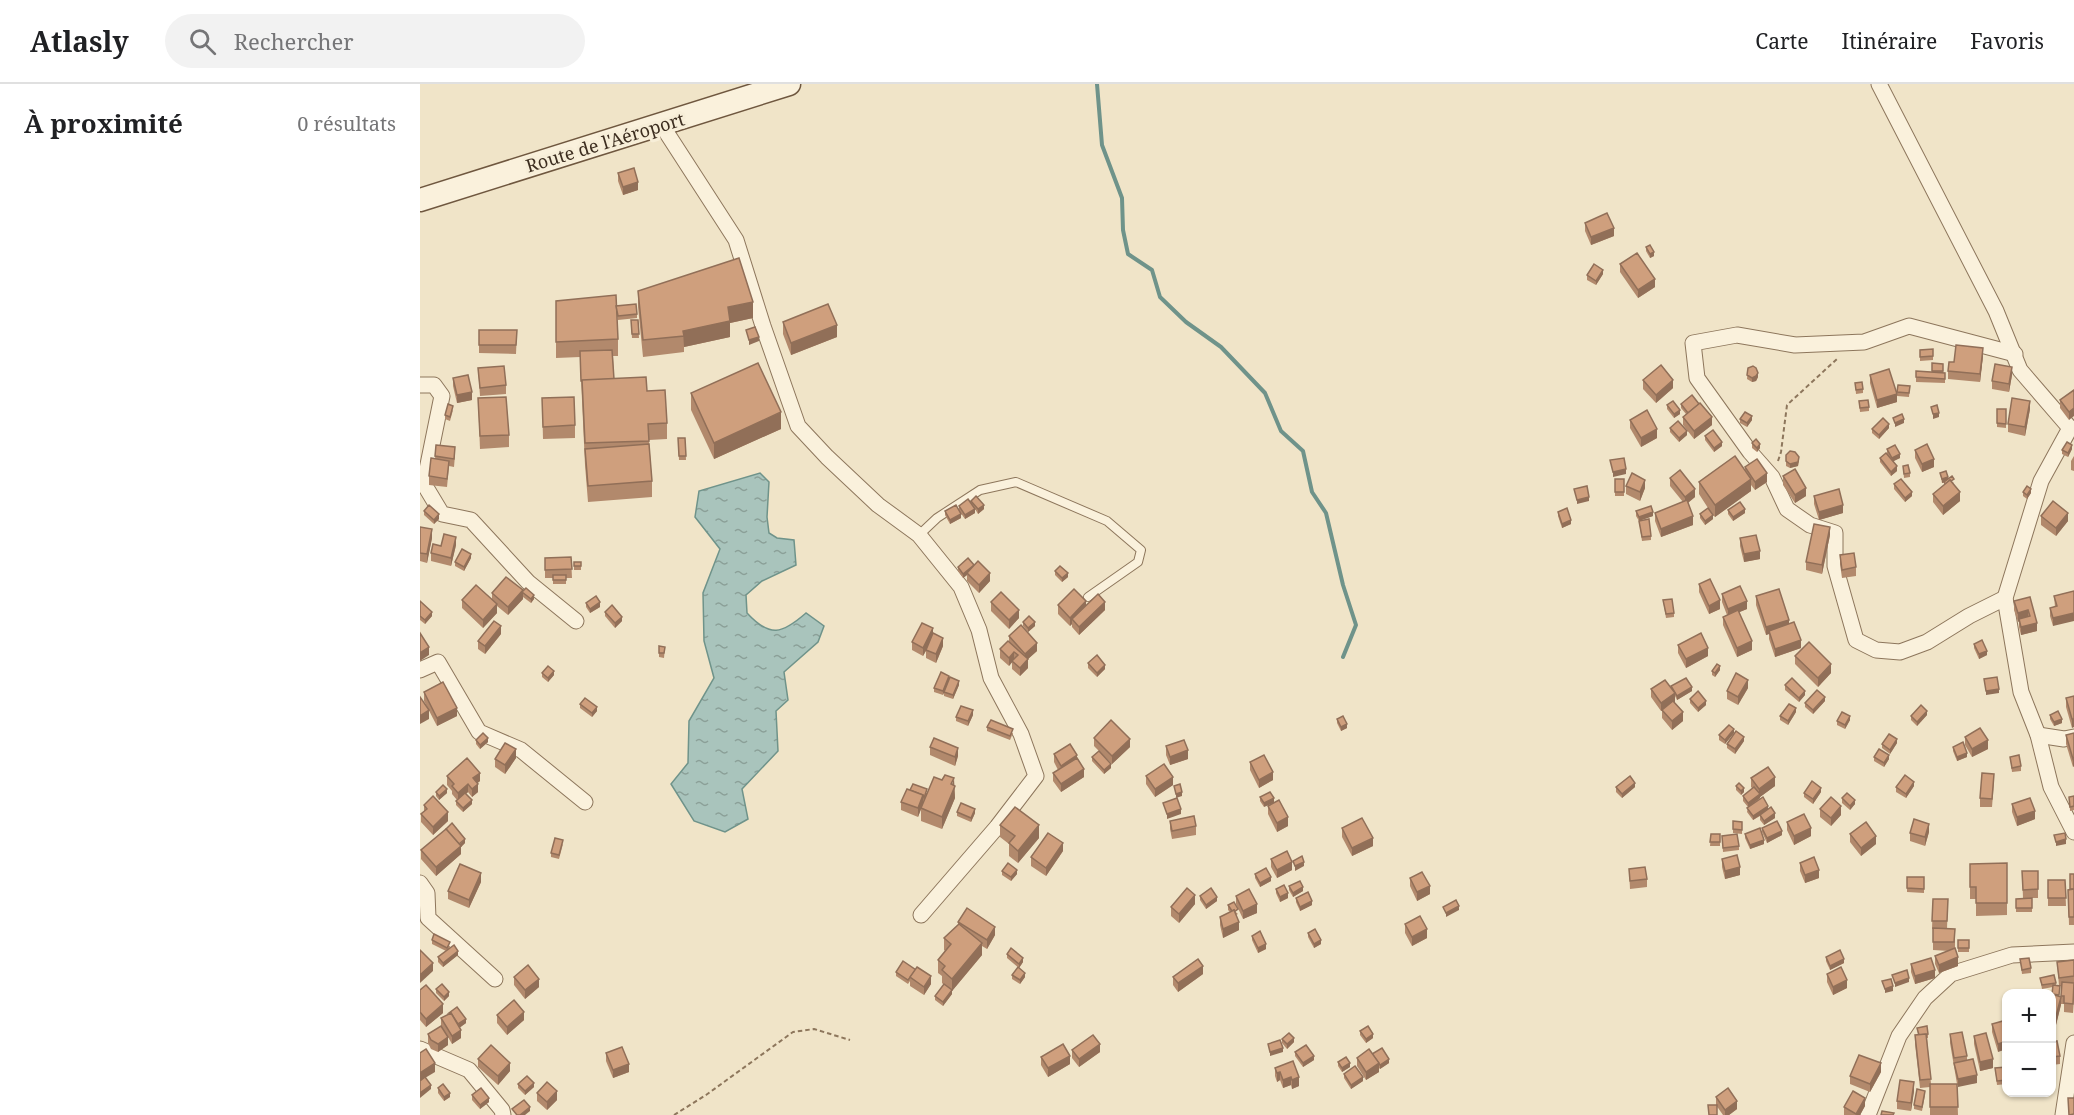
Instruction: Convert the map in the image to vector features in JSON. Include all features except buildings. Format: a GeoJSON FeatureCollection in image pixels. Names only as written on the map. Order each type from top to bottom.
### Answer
{"type":"FeatureCollection","features":[{"type":"Feature","properties":{"kind":"main road","name":"Route de l'Aéroport"},"geometry":{"type":"LineString","coordinates":[[420,200],[789,84]]}},
{"type":"Feature","properties":{"kind":"street"},"geometry":{"type":"LineString","coordinates":[[1879,84],[1996,311],[2020,370],[2070,428],[2041,481],[2005,598],[2021,692],[2038,735],[2051,787],[2074,832]]}},
{"type":"Feature","properties":{"kind":"street"},"geometry":{"type":"LineString","coordinates":[[661,124],[736,240],[798,426],[878,505],[919,535],[961,587],[980,630],[991,678],[1021,734],[1036,776],[998,827],[921,915]]}},
{"type":"Feature","properties":{"kind":"street"},"geometry":{"type":"LineString","coordinates":[[2005,598],[1969,616],[1927,642],[1900,652],[1876,650],[1856,640],[1834,566],[1835,533],[1810,525],[1787,509],[1772,477],[1750,452],[1697,378],[1693,343],[1737,335],[1795,345],[1864,342],[1909,326],[2015,354]]}},
{"type":"Feature","properties":{"kind":"street"},"geometry":{"type":"LineString","coordinates":[[420,385],[434,385],[442,396],[424,484],[442,514],[471,520],[528,582],[576,621]]}},
{"type":"Feature","properties":{"kind":"street"},"geometry":{"type":"LineString","coordinates":[[420,670],[438,662],[479,732],[521,750],[585,802]]}},
{"type":"Feature","properties":{"kind":"street"},"geometry":{"type":"LineString","coordinates":[[2038,735],[2064,739],[2074,737]]}},
{"type":"Feature","properties":{"kind":"street"},"geometry":{"type":"LineString","coordinates":[[420,883],[427,893],[428,918],[495,979]]}},
{"type":"Feature","properties":{"kind":"street"},"geometry":{"type":"LineString","coordinates":[[1868,1115],[1899,1036],[1925,998],[1951,974],[2012,955],[2074,952]]}},
{"type":"Feature","properties":{"kind":"street"},"geometry":{"type":"LineString","coordinates":[[2063,1115],[2074,1043]]}},
{"type":"Feature","properties":{"kind":"street"},"geometry":{"type":"LineString","coordinates":[[422,1052],[469,1070],[502,1110],[503,1115]]}},
{"type":"Feature","properties":{"kind":"lane"},"geometry":{"type":"LineString","coordinates":[[919,535],[937,518],[980,490],[1016,482],[1107,520],[1141,550],[1138,562],[1088,597]]}},
{"type":"Feature","properties":{"kind":"path"},"geometry":{"type":"LineString","coordinates":[[1772,477],[1781,452],[1787,405],[1855,342]]}},
{"type":"Feature","properties":{"kind":"path"},"geometry":{"type":"LineString","coordinates":[[674,1115],[726,1082],[793,1032],[814,1029],[850,1040]]}},
{"type":"Feature","properties":{"kind":"water"},"geometry":{"type":"Polygon","coordinates":[[[760,473],[769,482],[767,517],[769,533],[777,538],[794,540],[796,565],[762,581],[746,595],[747,613],[769,630],[783,629],[806,613],[824,626],[818,642],[784,672],[788,700],[776,711],[778,751],[742,789],[748,819],[725,832],[694,821],[671,784],[688,763],[689,721],[714,678],[704,641],[703,593],[720,549],[695,517],[699,491],[760,473]]]}},
{"type":"Feature","properties":{"kind":"waterway"},"geometry":{"type":"LineString","coordinates":[[1097,84],[1102,145],[1122,198],[1123,230],[1128,254],[1152,270],[1160,297],[1186,322],[1221,347],[1265,393],[1281,431],[1303,451],[1312,492],[1326,513],[1343,585],[1356,625],[1343,657]]}}]}
